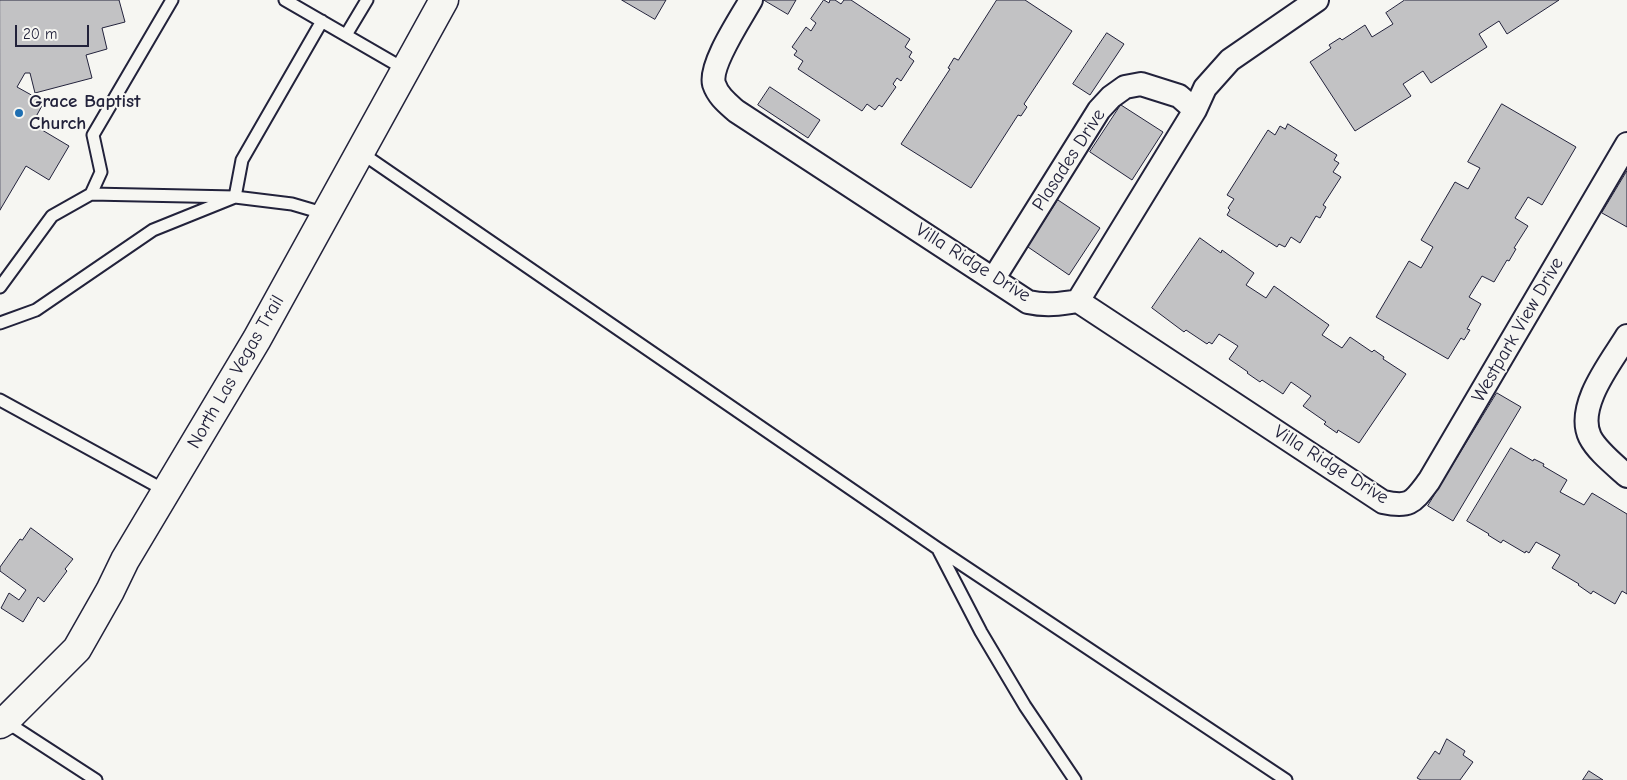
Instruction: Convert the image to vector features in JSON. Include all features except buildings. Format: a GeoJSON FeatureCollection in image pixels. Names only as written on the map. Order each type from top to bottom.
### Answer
{"type":"FeatureCollection","features":[{"type":"Feature","properties":{"kind":"street","name":"North Las Vegas Trail"},"geometry":{"type":"LineString","coordinates":[[2,722],[77,649],[110,591],[125,560],[257,339],[444,0]]}},
{"type":"Feature","properties":{"kind":"street","name":"Villa Ridge Drive"},"geometry":{"type":"LineString","coordinates":[[751,0],[716,66],[714,82],[722,98],[736,111],[1028,302],[1041,305],[1055,305],[1078,301],[1383,502],[1399,505]]}},
{"type":"Feature","properties":{"kind":"street"},"geometry":{"type":"LineString","coordinates":[[1078,301],[1195,110],[1205,88],[1230,60],[1317,0]]}},
{"type":"Feature","properties":{"kind":"street","name":"Plasades Drive"},"geometry":{"type":"LineString","coordinates":[[994,278],[1099,110],[1111,97],[1125,87],[1141,84],[1179,96],[1195,110]]}},
{"type":"Feature","properties":{"kind":"street","name":"Westpark View Drive"},"geometry":{"type":"LineString","coordinates":[[1399,505],[1410,502],[1429,481],[1627,144]]}},
{"type":"Feature","properties":{"kind":"street"},"geometry":{"type":"LineString","coordinates":[[1627,336],[1590,397],[1586,416],[1590,436],[1607,458],[1627,476]]}},
{"type":"Feature","properties":{"kind":"lane"},"geometry":{"type":"LineString","coordinates":[[91,194],[101,172],[92,135],[172,0]]}},
{"type":"Feature","properties":{"kind":"lane"},"geometry":{"type":"LineString","coordinates":[[285,0],[406,70]]}},
{"type":"Feature","properties":{"kind":"lane"},"geometry":{"type":"LineString","coordinates":[[346,35],[367,0]]}},
{"type":"Feature","properties":{"kind":"lane"},"geometry":{"type":"LineString","coordinates":[[235,197],[242,160],[322,21]]}},
{"type":"Feature","properties":{"kind":"lane"},"geometry":{"type":"LineString","coordinates":[[360,152],[937,548],[1286,780]]}},
{"type":"Feature","properties":{"kind":"lane"},"geometry":{"type":"LineString","coordinates":[[0,287],[52,216],[91,194],[235,197],[292,204],[326,214]]}},
{"type":"Feature","properties":{"kind":"lane"},"geometry":{"type":"LineString","coordinates":[[0,323],[36,310],[154,230],[235,197]]}},
{"type":"Feature","properties":{"kind":"lane"},"geometry":{"type":"LineString","coordinates":[[0,400],[166,491]]}},
{"type":"Feature","properties":{"kind":"lane"},"geometry":{"type":"LineString","coordinates":[[937,548],[981,632],[1025,706],[1075,780]]}},
{"type":"Feature","properties":{"kind":"lane"},"geometry":{"type":"LineString","coordinates":[[2,722],[96,780]]}},
{"type":"Feature","properties":{"kind":"place","name":"Grace Baptist Church"},"geometry":{"type":"Point","coordinates":[19,113]}}]}
